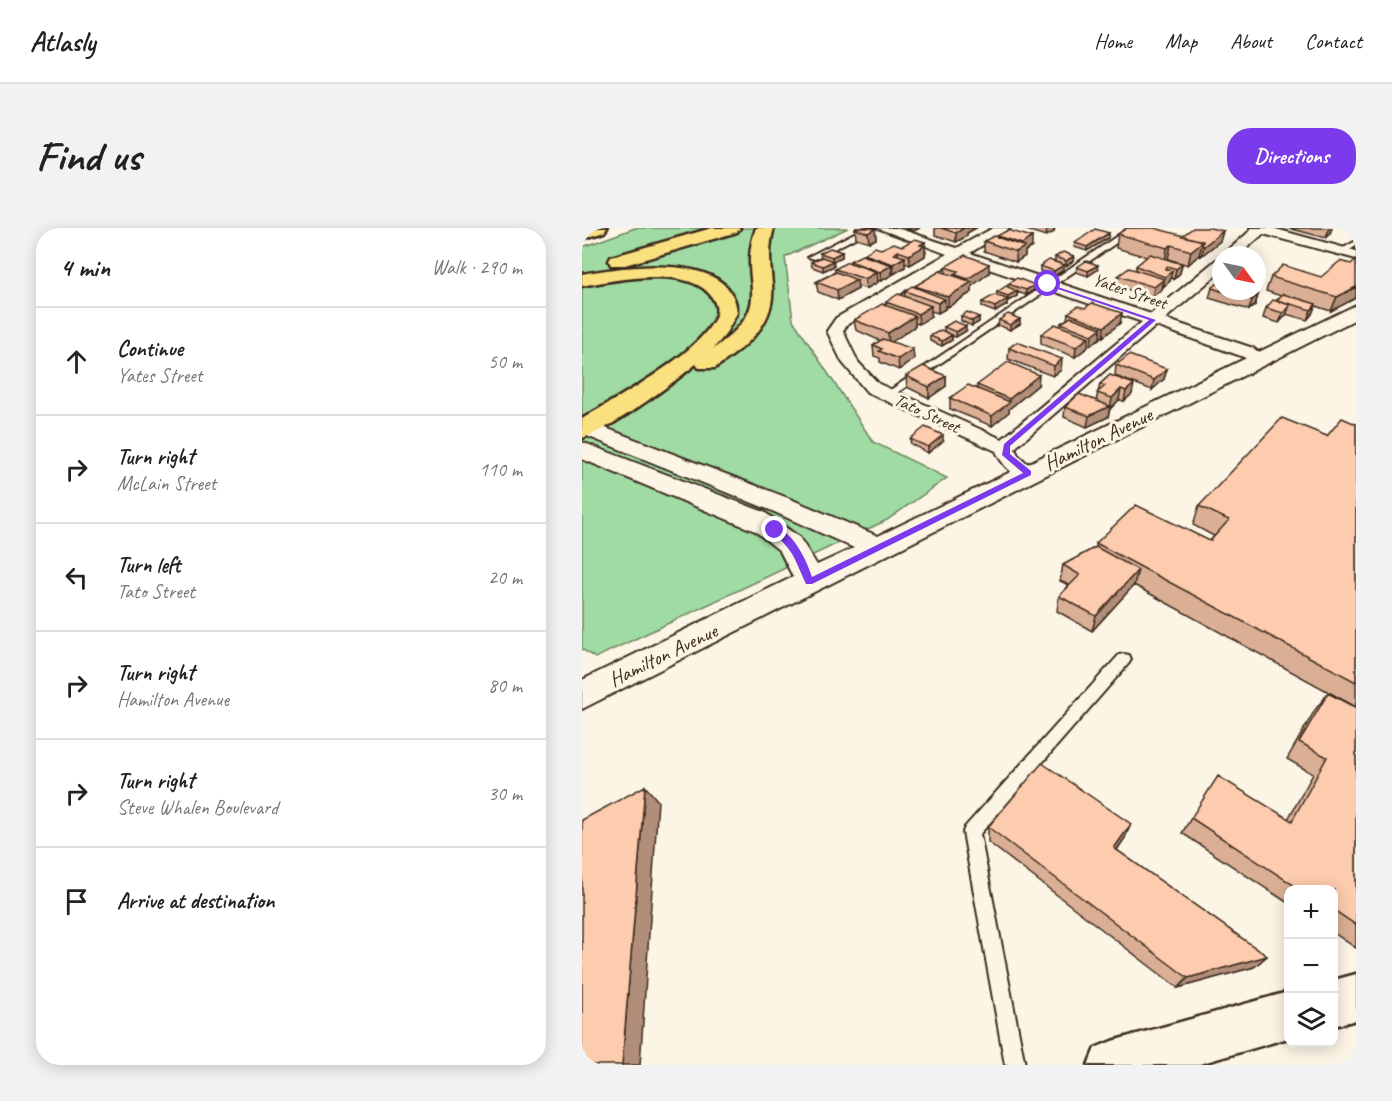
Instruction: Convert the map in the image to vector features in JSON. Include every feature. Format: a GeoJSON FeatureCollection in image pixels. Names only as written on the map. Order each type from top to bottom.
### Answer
{"type":"FeatureCollection","features":[{"type":"Feature","properties":{"kind":"highway"},"geometry":{"type":"LineString","coordinates":[[582,234],[598,228]]}},
{"type":"Feature","properties":{"kind":"highway"},"geometry":{"type":"LineString","coordinates":[[587,437],[743,336],[764,300],[760,273],[765,228]]}},
{"type":"Feature","properties":{"kind":"highway"},"geometry":{"type":"LineString","coordinates":[[582,272],[724,230]]}},
{"type":"Feature","properties":{"kind":"highway"},"geometry":{"type":"LineString","coordinates":[[582,280],[638,272],[664,272],[689,276],[709,284],[722,293],[728,307],[725,321],[719,329],[692,355],[587,437]]}},
{"type":"Feature","properties":{"kind":"main road"},"geometry":{"type":"LineString","coordinates":[[1338,1002],[1356,997]]}},
{"type":"Feature","properties":{"kind":"main road"},"geometry":{"type":"LineString","coordinates":[[1112,1065],[1284,1017]]}},
{"type":"Feature","properties":{"kind":"street","name":"Yates Street"},"geometry":{"type":"LineString","coordinates":[[884,228],[1153,320],[1259,359]]}},
{"type":"Feature","properties":{"kind":"street"},"geometry":{"type":"LineString","coordinates":[[959,254],[1003,228]]}},
{"type":"Feature","properties":{"kind":"street"},"geometry":{"type":"LineString","coordinates":[[1240,246],[1260,228],[1349,253]]}},
{"type":"Feature","properties":{"kind":"street","name":"Tato Street"},"geometry":{"type":"LineString","coordinates":[[959,254],[842,321],[835,331],[837,338],[862,380],[888,395],[1005,448],[1006,455],[1012,462],[1028,473]]}},
{"type":"Feature","properties":{"kind":"street"},"geometry":{"type":"LineString","coordinates":[[1005,448],[1212,271]]}},
{"type":"Feature","properties":{"kind":"street","name":"Hamilton Avenue"},"geometry":{"type":"LineString","coordinates":[[585,689],[809,582],[1356,311]]}},
{"type":"Feature","properties":{"kind":"street"},"geometry":{"type":"LineString","coordinates":[[587,437],[779,504],[878,547]]}},
{"type":"Feature","properties":{"kind":"street"},"geometry":{"type":"LineString","coordinates":[[587,437],[775,530],[791,544],[802,560],[809,582]]}},
{"type":"Feature","properties":{"kind":"lane"},"geometry":{"type":"LineString","coordinates":[[812,257],[870,228]]}},
{"type":"Feature","properties":{"kind":"lane"},"geometry":{"type":"LineString","coordinates":[[888,395],[1048,284],[1134,228]]}},
{"type":"Feature","properties":{"kind":"lane"},"geometry":{"type":"LineString","coordinates":[[1349,253],[1356,243]]}},
{"type":"Feature","properties":{"kind":"lane"},"geometry":{"type":"LineString","coordinates":[[1016,1065],[971,832],[1124,659]]}},
{"type":"Feature","properties":{"kind":"green space"},"geometry":{"type":"Polygon","coordinates":[[[635,228],[848,228],[785,257],[793,320],[873,442],[947,478],[887,520],[595,658],[582,649],[582,247],[635,228]]]}},
{"type":"Feature","properties":{"kind":"building"},"geometry":{"type":"Polygon","coordinates":[[[856,228],[871,228],[875,229],[868,233],[856,228]]]}},
{"type":"Feature","properties":{"kind":"building"},"geometry":{"type":"Polygon","coordinates":[[[941,228],[964,228],[956,233],[941,228]]]}},
{"type":"Feature","properties":{"kind":"building"},"geometry":{"type":"Polygon","coordinates":[[[1127,228],[1154,228],[1203,241],[1191,251],[1171,245],[1167,248],[1118,234],[1127,228]]]}},
{"type":"Feature","properties":{"kind":"building"},"geometry":{"type":"Polygon","coordinates":[[[1193,228],[1223,231],[1202,246],[1203,241],[1182,236],[1193,228]]]}},
{"type":"Feature","properties":{"kind":"building"},"geometry":{"type":"Polygon","coordinates":[[[1095,229],[1109,233],[1087,247],[1075,243],[1095,229]]]}},
{"type":"Feature","properties":{"kind":"building"},"geometry":{"type":"Polygon","coordinates":[[[1008,230],[1032,237],[1022,244],[997,236],[1008,230]]]}},
{"type":"Feature","properties":{"kind":"building"},"geometry":{"type":"Polygon","coordinates":[[[994,236],[1025,247],[1016,252],[984,241],[994,236]]]}},
{"type":"Feature","properties":{"kind":"building"},"geometry":{"type":"Polygon","coordinates":[[[915,239],[925,242],[920,245],[925,246],[909,255],[898,251],[894,254],[905,257],[893,264],[864,254],[875,247],[881,249],[894,243],[902,246],[915,239]]]}},
{"type":"Feature","properties":{"kind":"building"},"geometry":{"type":"Polygon","coordinates":[[[830,248],[842,252],[832,257],[820,253],[830,248]]]}},
{"type":"Feature","properties":{"kind":"building"},"geometry":{"type":"Polygon","coordinates":[[[1063,252],[1074,256],[1066,261],[1055,257],[1063,252]]]}},
{"type":"Feature","properties":{"kind":"building"},"geometry":{"type":"Polygon","coordinates":[[[1150,254],[1182,264],[1176,269],[1168,266],[1165,269],[1172,271],[1165,277],[1136,266],[1150,254]]]}},
{"type":"Feature","properties":{"kind":"building"},"geometry":{"type":"Polygon","coordinates":[[[862,255],[892,265],[880,272],[850,261],[862,255]]]}},
{"type":"Feature","properties":{"kind":"building"},"geometry":{"type":"Polygon","coordinates":[[[965,255],[989,264],[968,279],[954,274],[958,271],[945,267],[965,255]]]}},
{"type":"Feature","properties":{"kind":"building"},"geometry":{"type":"Polygon","coordinates":[[[822,257],[833,261],[823,266],[811,262],[822,257]]]}},
{"type":"Feature","properties":{"kind":"building"},"geometry":{"type":"Polygon","coordinates":[[[1356,259],[1356,287],[1337,297],[1271,277],[1283,265],[1321,277],[1340,261],[1351,264],[1356,259]]]}},
{"type":"Feature","properties":{"kind":"building"},"geometry":{"type":"Polygon","coordinates":[[[1049,260],[1064,265],[1054,271],[1040,266],[1049,260]]]}},
{"type":"Feature","properties":{"kind":"building"},"geometry":{"type":"Polygon","coordinates":[[[1086,261],[1098,265],[1088,271],[1077,267],[1086,261]]]}},
{"type":"Feature","properties":{"kind":"building"},"geometry":{"type":"Polygon","coordinates":[[[847,262],[877,272],[865,279],[835,269],[847,262]]]}},
{"type":"Feature","properties":{"kind":"building"},"geometry":{"type":"Polygon","coordinates":[[[1129,268],[1164,279],[1154,287],[1118,276],[1129,268]]]}},
{"type":"Feature","properties":{"kind":"building"},"geometry":{"type":"Polygon","coordinates":[[[940,271],[972,282],[948,297],[915,286],[940,271]]]}},
{"type":"Feature","properties":{"kind":"building"},"geometry":{"type":"Polygon","coordinates":[[[836,272],[857,280],[837,290],[816,282],[836,272]]]}},
{"type":"Feature","properties":{"kind":"building"},"geometry":{"type":"Polygon","coordinates":[[[1017,278],[1035,285],[1026,290],[1008,284],[1017,278]]]}},
{"type":"Feature","properties":{"kind":"building"},"geometry":{"type":"Polygon","coordinates":[[[912,286],[945,299],[938,303],[905,291],[912,286]]]}},
{"type":"Feature","properties":{"kind":"building"},"geometry":{"type":"Polygon","coordinates":[[[1006,286],[1017,291],[1008,296],[997,292],[1006,286]]]}},
{"type":"Feature","properties":{"kind":"building"},"geometry":{"type":"Polygon","coordinates":[[[898,294],[931,306],[918,314],[886,302],[898,294]]]}},
{"type":"Feature","properties":{"kind":"building"},"geometry":{"type":"Polygon","coordinates":[[[1283,294],[1316,304],[1311,310],[1277,300],[1283,294]]]}},
{"type":"Feature","properties":{"kind":"building"},"geometry":{"type":"Polygon","coordinates":[[[994,295],[1007,299],[995,307],[982,302],[994,295]]]}},
{"type":"Feature","properties":{"kind":"building"},"geometry":{"type":"Polygon","coordinates":[[[1273,300],[1290,305],[1283,313],[1266,308],[1273,300]]]}},
{"type":"Feature","properties":{"kind":"building"},"geometry":{"type":"Polygon","coordinates":[[[1092,303],[1122,313],[1104,327],[1068,313],[1078,306],[1085,308],[1092,303]]]}},
{"type":"Feature","properties":{"kind":"building"},"geometry":{"type":"Polygon","coordinates":[[[882,304],[915,316],[888,333],[854,320],[882,304]]]}},
{"type":"Feature","properties":{"kind":"building"},"geometry":{"type":"Polygon","coordinates":[[[967,312],[979,317],[972,321],[961,316],[967,312]]]}},
{"type":"Feature","properties":{"kind":"building"},"geometry":{"type":"Polygon","coordinates":[[[1008,314],[1020,319],[1010,325],[999,320],[1008,314]]]}},
{"type":"Feature","properties":{"kind":"building"},"geometry":{"type":"Polygon","coordinates":[[[1071,317],[1101,328],[1092,335],[1061,323],[1071,317]]]}},
{"type":"Feature","properties":{"kind":"building"},"geometry":{"type":"Polygon","coordinates":[[[954,321],[966,326],[956,332],[944,327],[954,321]]]}},
{"type":"Feature","properties":{"kind":"building"},"geometry":{"type":"Polygon","coordinates":[[[1055,324],[1089,337],[1076,347],[1041,334],[1055,324]]]}},
{"type":"Feature","properties":{"kind":"building"},"geometry":{"type":"Polygon","coordinates":[[[941,330],[952,335],[942,341],[930,336],[941,330]]]}},
{"type":"Feature","properties":{"kind":"building"},"geometry":{"type":"Polygon","coordinates":[[[883,339],[913,349],[898,359],[879,351],[882,349],[873,345],[883,339]]]}},
{"type":"Feature","properties":{"kind":"building"},"geometry":{"type":"Polygon","coordinates":[[[1017,342],[1062,359],[1054,366],[1009,348],[1017,342]]]}},
{"type":"Feature","properties":{"kind":"building"},"geometry":{"type":"Polygon","coordinates":[[[1129,355],[1167,369],[1154,380],[1116,365],[1129,355]]]}},
{"type":"Feature","properties":{"kind":"building"},"geometry":{"type":"Polygon","coordinates":[[[1008,362],[1039,375],[1009,399],[977,385],[1008,362]]]}},
{"type":"Feature","properties":{"kind":"building"},"geometry":{"type":"Polygon","coordinates":[[[923,366],[946,376],[929,387],[906,376],[923,366]]]}},
{"type":"Feature","properties":{"kind":"building"},"geometry":{"type":"Polygon","coordinates":[[[1110,375],[1134,384],[1126,391],[1121,389],[1112,398],[1097,393],[1105,386],[1100,384],[1110,375]]]}},
{"type":"Feature","properties":{"kind":"building"},"geometry":{"type":"Polygon","coordinates":[[[968,385],[1010,402],[992,416],[950,398],[968,385]]]}},
{"type":"Feature","properties":{"kind":"building"},"geometry":{"type":"Polygon","coordinates":[[[1079,394],[1110,406],[1089,416],[1065,407],[1079,394]]]}},
{"type":"Feature","properties":{"kind":"building"},"geometry":{"type":"Polygon","coordinates":[[[1282,418],[1327,436],[1342,418],[1356,424],[1356,682],[1096,543],[1136,505],[1210,541],[1229,520],[1199,506],[1282,418]]]}},
{"type":"Feature","properties":{"kind":"building"},"geometry":{"type":"Polygon","coordinates":[[[925,427],[943,435],[928,447],[910,439],[925,427]]]}},
{"type":"Feature","properties":{"kind":"building"},"geometry":{"type":"Polygon","coordinates":[[[1096,547],[1138,570],[1096,616],[1059,596],[1080,575],[1063,565],[1096,547]]]}},
{"type":"Feature","properties":{"kind":"building"},"geometry":{"type":"Polygon","coordinates":[[[1328,693],[1356,708],[1356,925],[1338,913],[1338,885],[1293,885],[1191,818],[1218,776],[1292,821],[1327,757],[1299,742],[1328,693]]]}},
{"type":"Feature","properties":{"kind":"building"},"geometry":{"type":"Polygon","coordinates":[[[1042,763],[1131,824],[1114,848],[1267,956],[1188,978],[988,827],[1042,763]]]}},
{"type":"Feature","properties":{"kind":"building"},"geometry":{"type":"Polygon","coordinates":[[[645,786],[622,1065],[582,1065],[582,820],[645,786]]]}},
{"type":"Feature","properties":{"kind":"route"},"geometry":{"type":"LineString","coordinates":[[775,530],[791,544],[802,560],[809,582],[1028,473],[1006,455],[1007,445],[1153,320],[1048,284]]}}]}
